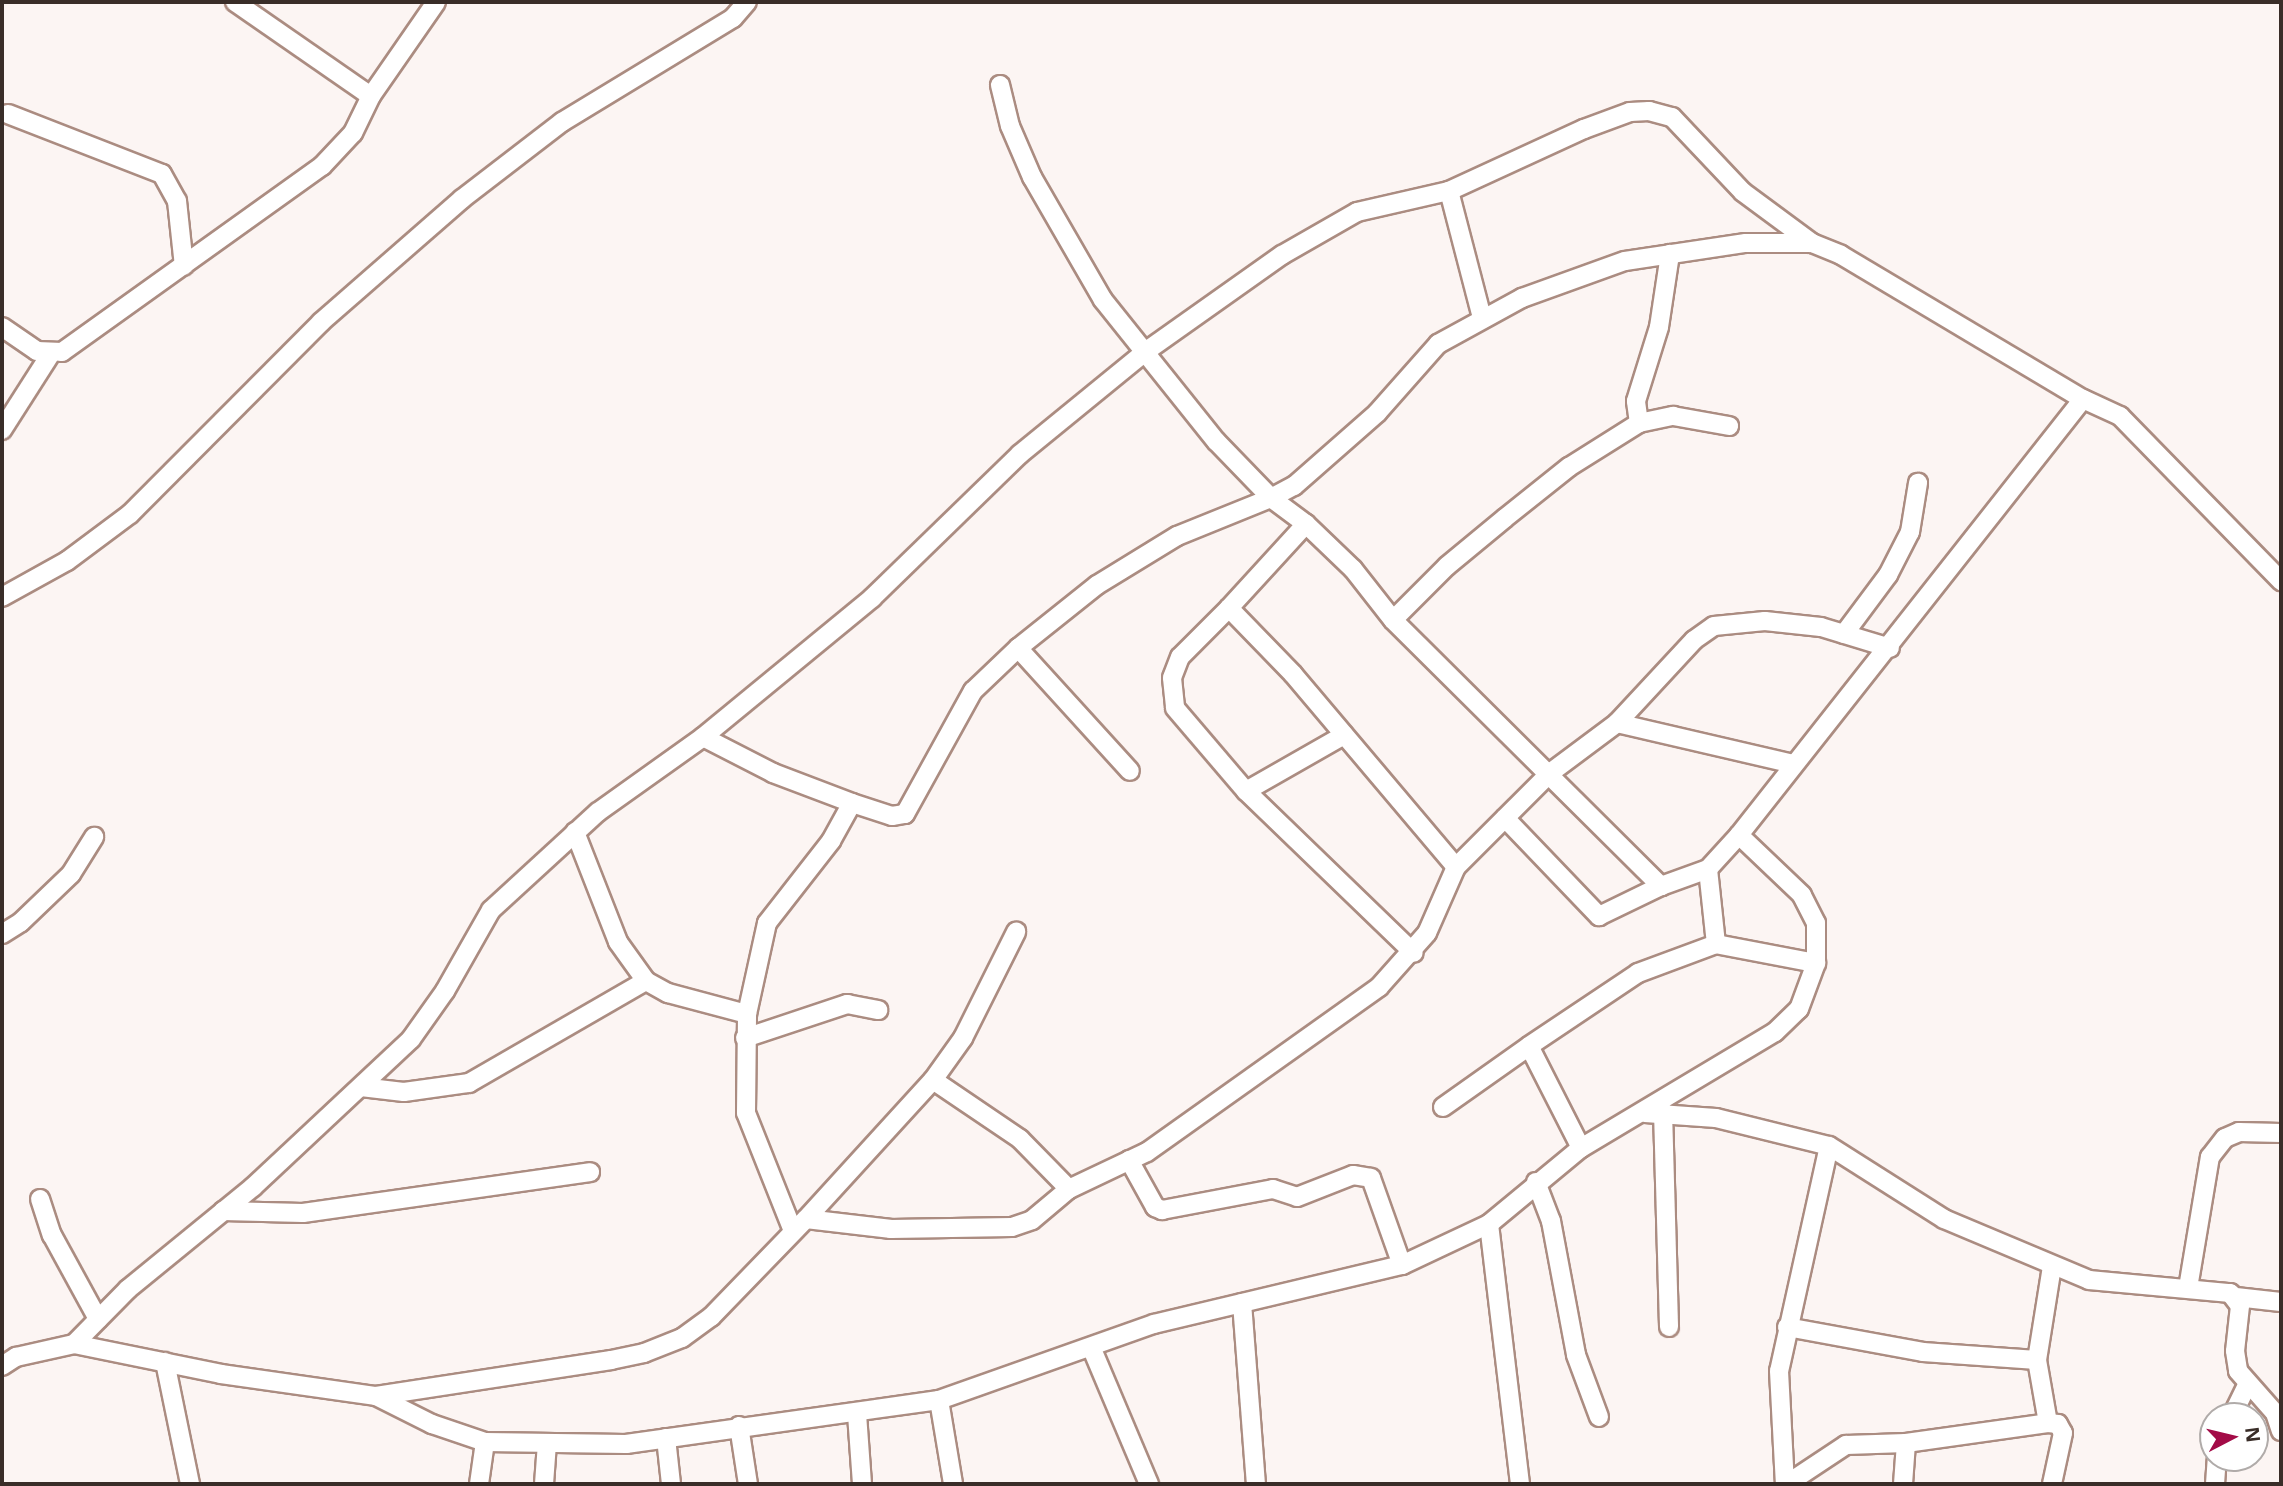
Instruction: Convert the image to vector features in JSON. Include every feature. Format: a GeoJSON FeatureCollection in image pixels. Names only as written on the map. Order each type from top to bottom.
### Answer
{"type":"FeatureCollection","features":[{"type":"Feature","properties":{"kind":"street"},"geometry":{"type":"LineString","coordinates":[[235,2],[371,96]]}},
{"type":"Feature","properties":{"kind":"street"},"geometry":{"type":"LineString","coordinates":[[2,430],[50,355],[62,352],[322,166],[353,133],[371,96],[436,2]]}},
{"type":"Feature","properties":{"kind":"street"},"geometry":{"type":"LineString","coordinates":[[2,597],[67,561],[130,514],[321,322],[463,199],[562,122],[733,18],[747,2]]}},
{"type":"Feature","properties":{"kind":"street"},"geometry":{"type":"LineString","coordinates":[[1000,85],[1010,126],[1032,177],[1103,300],[1216,441],[1271,498],[1306,524],[1353,569],[1393,620],[1661,886]]}},
{"type":"Feature","properties":{"kind":"street"},"geometry":{"type":"LineString","coordinates":[[74,1344],[128,1289],[223,1211],[411,1039],[491,910],[575,832],[703,737],[872,598],[1020,454],[1145,352],[1332,225],[1396,200],[1449,191],[1584,129],[1630,112],[1649,111],[1672,117],[1743,192],[1812,243],[1841,255],[2083,399],[2120,416],[2281,581]]}},
{"type":"Feature","properties":{"kind":"street"},"geometry":{"type":"LineString","coordinates":[[4,117],[162,174],[177,201],[184,266]]}},
{"type":"Feature","properties":{"kind":"street"},"geometry":{"type":"LineString","coordinates":[[1449,191],[1482,318]]}},
{"type":"Feature","properties":{"kind":"street"},"geometry":{"type":"LineString","coordinates":[[703,737],[773,773],[892,816],[905,814],[973,691],[1018,648],[1097,585],[1177,536],[1294,486],[1377,413],[1438,344],[1522,298],[1625,261],[1746,243],[1812,243]]}},
{"type":"Feature","properties":{"kind":"street"},"geometry":{"type":"LineString","coordinates":[[1639,423],[1636,401],[1659,327],[1670,254]]}},
{"type":"Feature","properties":{"kind":"street"},"geometry":{"type":"LineString","coordinates":[[2,327],[50,355]]}},
{"type":"Feature","properties":{"kind":"street"},"geometry":{"type":"LineString","coordinates":[[1505,818],[1599,916],[1661,886],[1708,869],[1740,835],[1793,764],[1890,648],[2083,399]]}},
{"type":"Feature","properties":{"kind":"street"},"geometry":{"type":"LineString","coordinates":[[1393,620],[1447,566],[1505,518],[1569,467],[1639,423],[1673,416],[1730,426]]}},
{"type":"Feature","properties":{"kind":"street"},"geometry":{"type":"LineString","coordinates":[[1844,634],[1888,575],[1910,532],[1918,483]]}},
{"type":"Feature","properties":{"kind":"street"},"geometry":{"type":"LineString","coordinates":[[1306,524],[1180,657],[1171,694],[1175,708],[1246,791],[1414,953]]}},
{"type":"Feature","properties":{"kind":"street"},"geometry":{"type":"LineString","coordinates":[[1229,608],[1344,735],[1455,867]]}},
{"type":"Feature","properties":{"kind":"street"},"geometry":{"type":"LineString","coordinates":[[799,1225],[891,1229],[1012,1227],[1032,1220],[1069,1189],[1129,1160],[1329,1026],[1414,953],[1455,867],[1550,773],[1617,723],[1694,640],[1714,626],[1765,621],[1844,634],[1890,648]]}},
{"type":"Feature","properties":{"kind":"street"},"geometry":{"type":"LineString","coordinates":[[1018,648],[1130,771]]}},
{"type":"Feature","properties":{"kind":"street"},"geometry":{"type":"LineString","coordinates":[[1617,723],[1793,764]]}},
{"type":"Feature","properties":{"kind":"street"},"geometry":{"type":"LineString","coordinates":[[1246,791],[1344,735]]}},
{"type":"Feature","properties":{"kind":"street"},"geometry":{"type":"LineString","coordinates":[[799,1225],[746,1113],[747,1014],[767,923],[831,841],[852,803]]}},
{"type":"Feature","properties":{"kind":"street"},"geometry":{"type":"LineString","coordinates":[[575,832],[618,942],[646,981],[668,993],[747,1014]]}},
{"type":"Feature","properties":{"kind":"street"},"geometry":{"type":"LineString","coordinates":[[2,1367],[16,1357],[74,1344],[166,1363],[376,1396],[432,1423],[485,1442],[626,1444],[739,1426],[856,1414],[939,1400],[1092,1349],[1154,1324],[1402,1265],[1489,1224],[1536,1182],[1581,1148],[1775,1032],[1799,1009],[1816,963],[1816,923],[1802,895],[1740,835]]}},
{"type":"Feature","properties":{"kind":"street"},"geometry":{"type":"LineString","coordinates":[[2,933],[21,922],[71,874],[94,837]]}},
{"type":"Feature","properties":{"kind":"street"},"geometry":{"type":"LineString","coordinates":[[1708,869],[1716,944]]}},
{"type":"Feature","properties":{"kind":"street"},"geometry":{"type":"LineString","coordinates":[[376,1396],[644,1353],[682,1338],[711,1317],[933,1080],[963,1038],[1016,932]]}},
{"type":"Feature","properties":{"kind":"street"},"geometry":{"type":"LineString","coordinates":[[1443,1107],[1638,973],[1716,944],[1816,963]]}},
{"type":"Feature","properties":{"kind":"street"},"geometry":{"type":"LineString","coordinates":[[361,1087],[404,1092],[468,1083],[646,981]]}},
{"type":"Feature","properties":{"kind":"street"},"geometry":{"type":"LineString","coordinates":[[745,1038],[856,1002],[878,1010]]}},
{"type":"Feature","properties":{"kind":"street"},"geometry":{"type":"LineString","coordinates":[[1529,1046],[1581,1148]]}},
{"type":"Feature","properties":{"kind":"street"},"geometry":{"type":"LineString","coordinates":[[933,1080],[1020,1139],[1069,1189]]}},
{"type":"Feature","properties":{"kind":"street"},"geometry":{"type":"LineString","coordinates":[[1641,1113],[1663,1111],[1716,1118],[1829,1146],[1944,1220],[2089,1279],[2215,1290],[2236,1297],[2281,1302]]}},
{"type":"Feature","properties":{"kind":"street"},"geometry":{"type":"LineString","coordinates":[[1663,1111],[1669,1327]]}},
{"type":"Feature","properties":{"kind":"street"},"geometry":{"type":"LineString","coordinates":[[2188,1288],[2210,1157],[2225,1138],[2239,1132],[2281,1133]]}},
{"type":"Feature","properties":{"kind":"street"},"geometry":{"type":"LineString","coordinates":[[1829,1146],[1779,1371],[1786,1484],[1846,1445],[1906,1443],[2048,1423],[2058,1424],[2063,1433],[2052,1484]]}},
{"type":"Feature","properties":{"kind":"street"},"geometry":{"type":"LineString","coordinates":[[1129,1160],[1154,1207],[1162,1210],[1273,1189],[1297,1197],[1353,1175],[1371,1178],[1402,1265]]}},
{"type":"Feature","properties":{"kind":"street"},"geometry":{"type":"LineString","coordinates":[[223,1211],[303,1213],[590,1172]]}},
{"type":"Feature","properties":{"kind":"street"},"geometry":{"type":"LineString","coordinates":[[1536,1182],[1551,1221],[1576,1355],[1599,1417]]}},
{"type":"Feature","properties":{"kind":"street"},"geometry":{"type":"LineString","coordinates":[[40,1199],[52,1235],[98,1319]]}},
{"type":"Feature","properties":{"kind":"street"},"geometry":{"type":"LineString","coordinates":[[1489,1224],[1520,1484]]}},
{"type":"Feature","properties":{"kind":"street"},"geometry":{"type":"LineString","coordinates":[[2048,1423],[2037,1360],[2052,1266]]}},
{"type":"Feature","properties":{"kind":"street"},"geometry":{"type":"LineString","coordinates":[[2236,1297],[2240,1326],[2235,1352],[2238,1371],[2247,1385],[2275,1413],[2281,1431]]}},
{"type":"Feature","properties":{"kind":"street"},"geometry":{"type":"LineString","coordinates":[[1242,1303],[1256,1484]]}},
{"type":"Feature","properties":{"kind":"street"},"geometry":{"type":"LineString","coordinates":[[1787,1327],[1923,1352],[2037,1360]]}},
{"type":"Feature","properties":{"kind":"street"},"geometry":{"type":"LineString","coordinates":[[1092,1349],[1149,1484]]}},
{"type":"Feature","properties":{"kind":"street"},"geometry":{"type":"LineString","coordinates":[[166,1363],[190,1484]]}},
{"type":"Feature","properties":{"kind":"street"},"geometry":{"type":"LineString","coordinates":[[2239,1402],[2247,1385]]}},
{"type":"Feature","properties":{"kind":"street"},"geometry":{"type":"LineString","coordinates":[[939,1400],[953,1484]]}},
{"type":"Feature","properties":{"kind":"street"},"geometry":{"type":"LineString","coordinates":[[856,1414],[862,1484]]}},
{"type":"Feature","properties":{"kind":"street"},"geometry":{"type":"LineString","coordinates":[[739,1426],[748,1484]]}},
{"type":"Feature","properties":{"kind":"street"},"geometry":{"type":"LineString","coordinates":[[666,1438],[671,1484]]}},
{"type":"Feature","properties":{"kind":"street"},"geometry":{"type":"LineString","coordinates":[[479,1484],[485,1442]]}},
{"type":"Feature","properties":{"kind":"street"},"geometry":{"type":"LineString","coordinates":[[544,1484],[547,1443]]}},
{"type":"Feature","properties":{"kind":"street"},"geometry":{"type":"LineString","coordinates":[[1903,1484],[1906,1443]]}}]}
